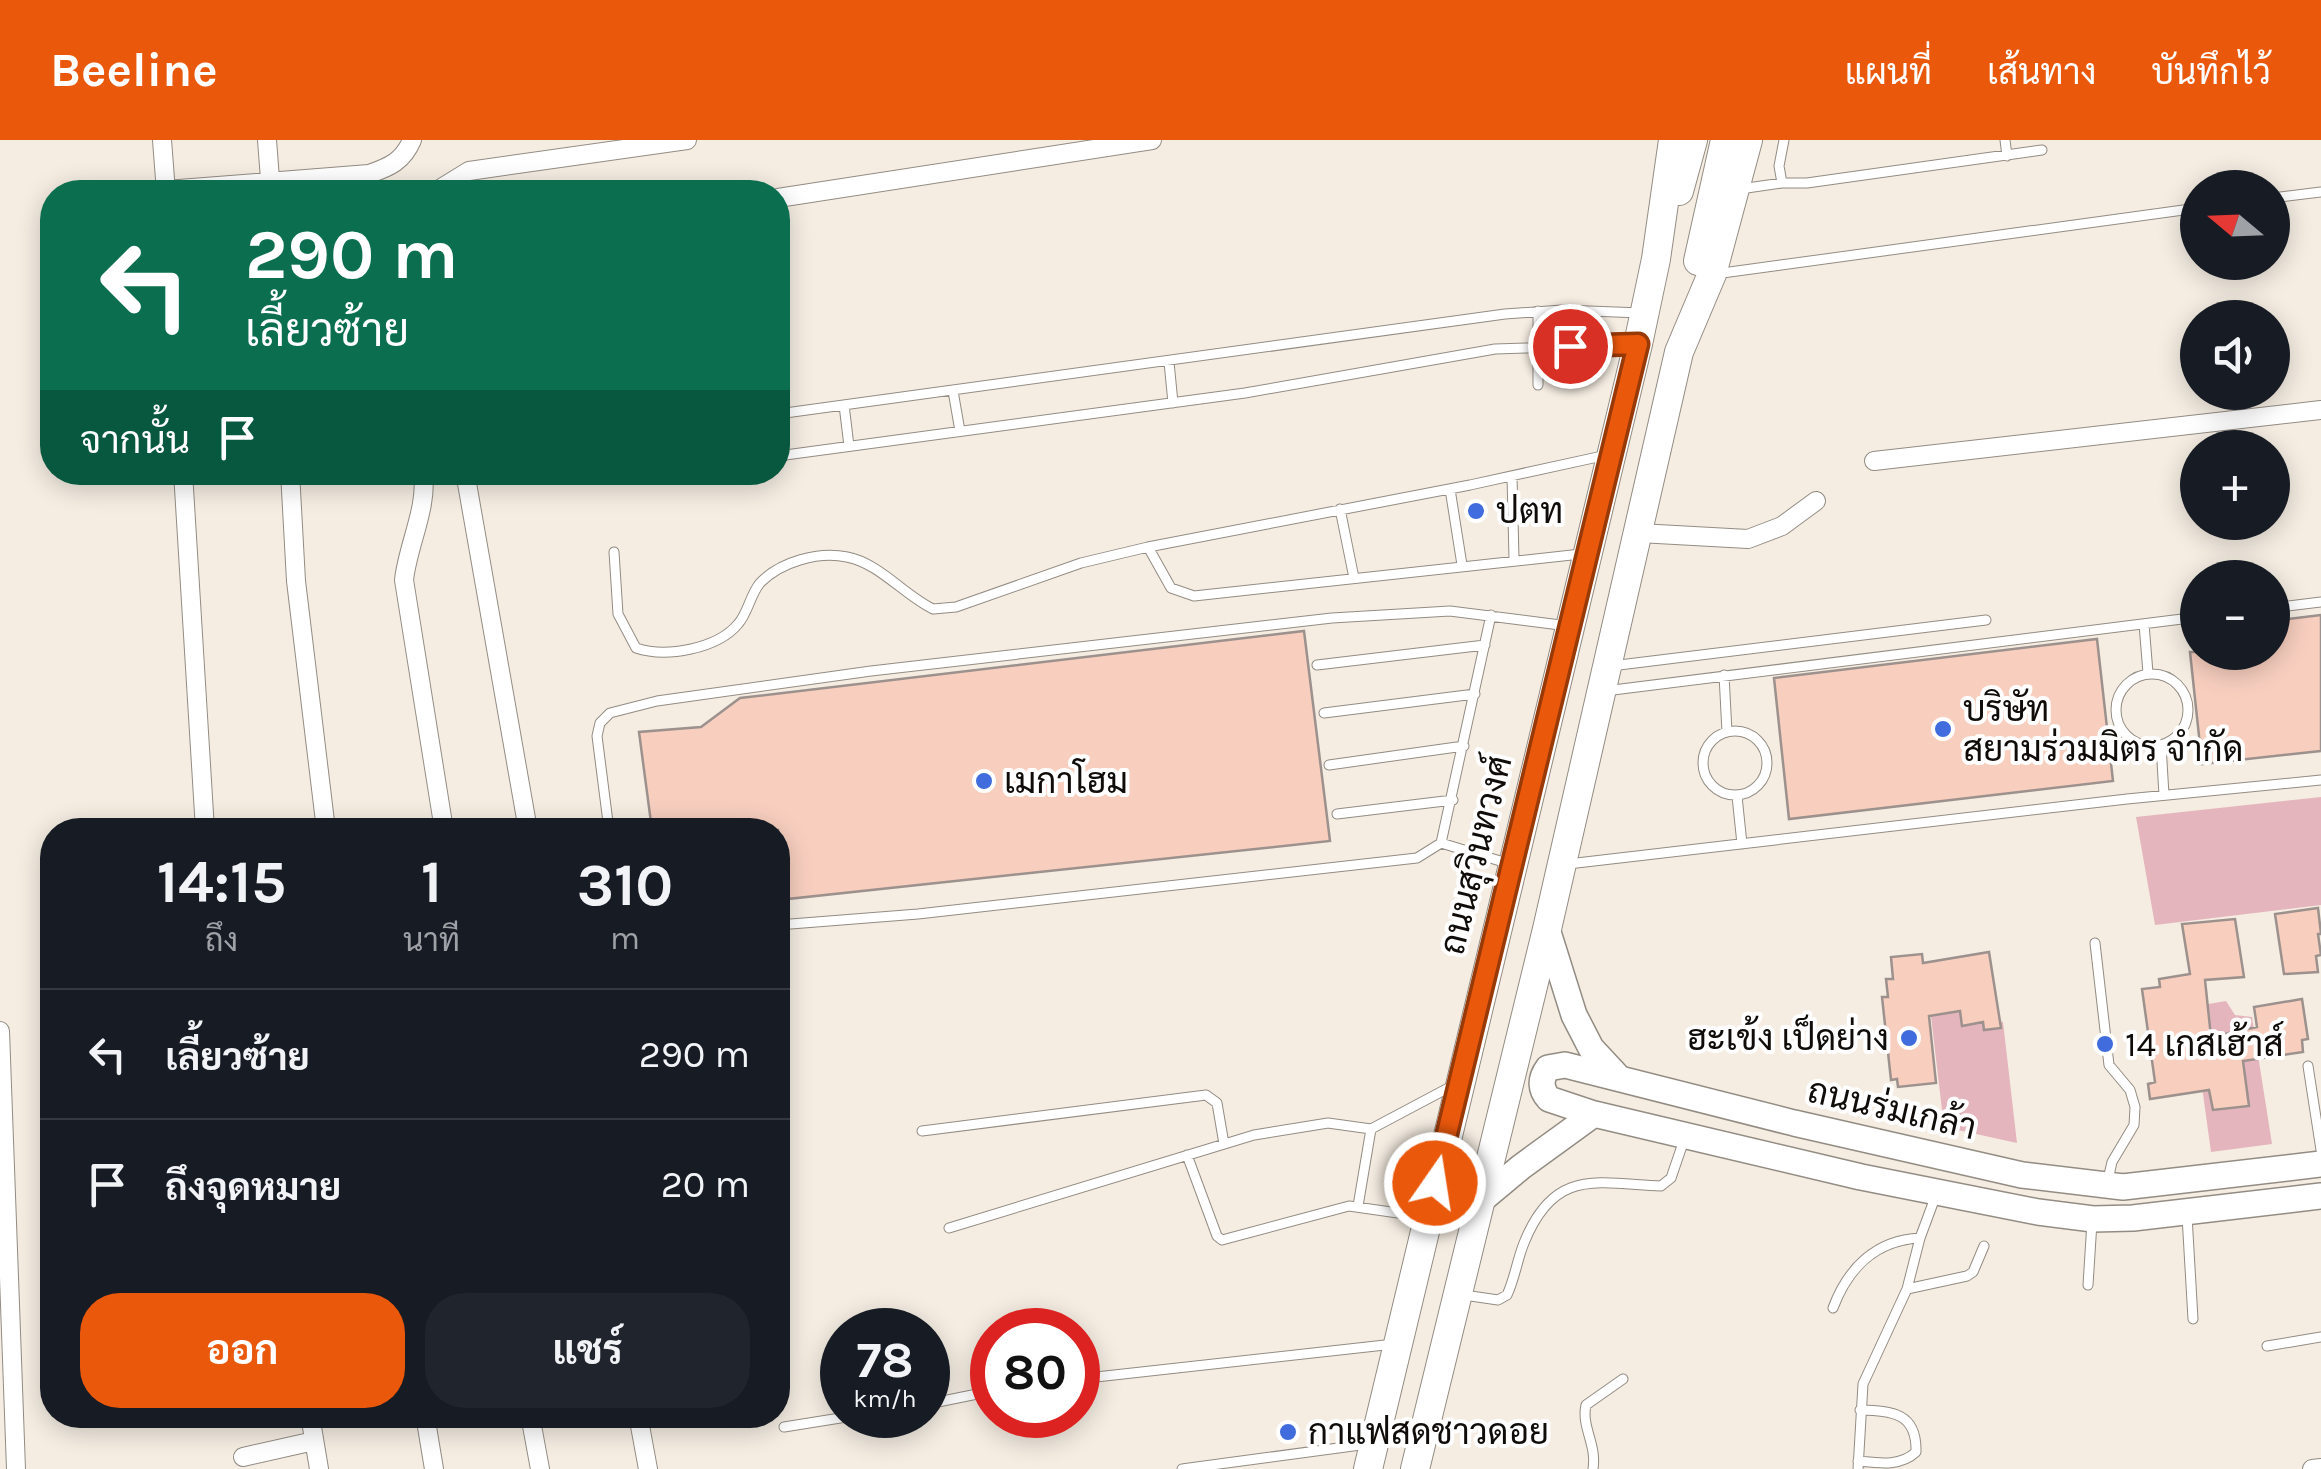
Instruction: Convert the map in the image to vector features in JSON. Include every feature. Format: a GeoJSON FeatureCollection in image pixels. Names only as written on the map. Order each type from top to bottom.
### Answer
{"type":"FeatureCollection","features":[{"type":"Feature","properties":{"kind":"highway","name":"ถนนสุวินทวงศ์"},"geometry":{"type":"LineString","coordinates":[[1371,1456],[1638,344],[1656,259],[1672,140]]}},
{"type":"Feature","properties":{"kind":"highway","name":"ถนนสุวินทวงศ์"},"geometry":{"type":"LineString","coordinates":[[1656,259],[1694,140]]}},
{"type":"Feature","properties":{"kind":"highway"},"geometry":{"type":"LineString","coordinates":[[1415,1469],[1606,679],[1724,140]]}},
{"type":"Feature","properties":{"kind":"highway"},"geometry":{"type":"LineString","coordinates":[[1680,352],[1712,274],[1748,140]]}},
{"type":"Feature","properties":{"kind":"main road"},"geometry":{"type":"LineString","coordinates":[[1547,929],[1574,1015],[1591,1048],[1618,1077]]}},
{"type":"Feature","properties":{"kind":"main road","name":"ถนนร่มเกล้า"},"geometry":{"type":"LineString","coordinates":[[2321,1164],[2107,1186],[2022,1175],[1559,1064],[1544,1073],[1542,1087],[1548,1100],[1594,1114],[1937,1192],[2092,1219],[2187,1213],[2321,1196]]}},
{"type":"Feature","properties":{"kind":"main road"},"geometry":{"type":"LineString","coordinates":[[1479,1202],[1594,1114]]}},
{"type":"Feature","properties":{"kind":"street"},"geometry":{"type":"LineString","coordinates":[[162,140],[165,180]]}},
{"type":"Feature","properties":{"kind":"street"},"geometry":{"type":"LineString","coordinates":[[267,140],[270,180]]}},
{"type":"Feature","properties":{"kind":"street"},"geometry":{"type":"LineString","coordinates":[[375,180],[400,159],[412,140]]}},
{"type":"Feature","properties":{"kind":"street"},"geometry":{"type":"LineString","coordinates":[[456,180],[469,172],[687,140]]}},
{"type":"Feature","properties":{"kind":"street"},"geometry":{"type":"LineString","coordinates":[[790,196],[1152,140]]}},
{"type":"Feature","properties":{"kind":"street"},"geometry":{"type":"LineString","coordinates":[[1874,461],[2321,410]]}},
{"type":"Feature","properties":{"kind":"street"},"geometry":{"type":"LineString","coordinates":[[184,485],[204,818]]}},
{"type":"Feature","properties":{"kind":"street"},"geometry":{"type":"LineString","coordinates":[[291,485],[296,581],[325,818]]}},
{"type":"Feature","properties":{"kind":"street"},"geometry":{"type":"LineString","coordinates":[[425,485],[404,580],[442,818]]}},
{"type":"Feature","properties":{"kind":"street"},"geometry":{"type":"LineString","coordinates":[[468,485],[526,818]]}},
{"type":"Feature","properties":{"kind":"street"},"geometry":{"type":"LineString","coordinates":[[1639,532],[1748,538],[1782,526],[1816,501]]}},
{"type":"Feature","properties":{"kind":"street"},"geometry":{"type":"LineString","coordinates":[[0,1032],[16,1469]]}},
{"type":"Feature","properties":{"kind":"street"},"geometry":{"type":"LineString","coordinates":[[312,1428],[319,1469]]}},
{"type":"Feature","properties":{"kind":"street"},"geometry":{"type":"LineString","coordinates":[[427,1428],[434,1469]]}},
{"type":"Feature","properties":{"kind":"street"},"geometry":{"type":"LineString","coordinates":[[532,1428],[540,1469]]}},
{"type":"Feature","properties":{"kind":"street"},"geometry":{"type":"LineString","coordinates":[[640,1428],[648,1469]]}},
{"type":"Feature","properties":{"kind":"street"},"geometry":{"type":"LineString","coordinates":[[243,1458],[314,1441]]}},
{"type":"Feature","properties":{"kind":"street"},"geometry":{"type":"LineString","coordinates":[[2312,1469],[2321,1468]]}},
{"type":"Feature","properties":{"kind":"lane"},"geometry":{"type":"LineString","coordinates":[[1782,184],[1779,166],[1784,140]]}},
{"type":"Feature","properties":{"kind":"lane"},"geometry":{"type":"LineString","coordinates":[[2005,140],[2007,156]]}},
{"type":"Feature","properties":{"kind":"lane"},"geometry":{"type":"LineString","coordinates":[[1735,190],[1807,184],[2042,150]]}},
{"type":"Feature","properties":{"kind":"lane"},"geometry":{"type":"LineString","coordinates":[[2290,196],[2321,192]]}},
{"type":"Feature","properties":{"kind":"lane"},"geometry":{"type":"LineString","coordinates":[[1712,274],[2180,210]]}},
{"type":"Feature","properties":{"kind":"lane"},"geometry":{"type":"LineString","coordinates":[[790,412],[1538,310],[1644,313]]}},
{"type":"Feature","properties":{"kind":"lane"},"geometry":{"type":"LineString","coordinates":[[1538,310],[1538,385]]}},
{"type":"Feature","properties":{"kind":"lane"},"geometry":{"type":"LineString","coordinates":[[790,454],[1245,393],[1495,349],[1638,344]]}},
{"type":"Feature","properties":{"kind":"lane"},"geometry":{"type":"LineString","coordinates":[[1168,362],[1172,402]]}},
{"type":"Feature","properties":{"kind":"lane"},"geometry":{"type":"LineString","coordinates":[[954,391],[960,430]]}},
{"type":"Feature","properties":{"kind":"lane"},"geometry":{"type":"LineString","coordinates":[[844,405],[849,446]]}},
{"type":"Feature","properties":{"kind":"lane"},"geometry":{"type":"LineString","coordinates":[[614,552],[618,614],[636,648],[648,652],[682,651],[719,639],[738,625],[758,585],[779,568],[799,560],[848,557],[868,564],[933,609],[956,607],[1081,563],[1148,547],[1612,454]]}},
{"type":"Feature","properties":{"kind":"lane"},"geometry":{"type":"LineString","coordinates":[[1512,476],[1514,558]]}},
{"type":"Feature","properties":{"kind":"lane"},"geometry":{"type":"LineString","coordinates":[[1450,489],[1462,565]]}},
{"type":"Feature","properties":{"kind":"lane"},"geometry":{"type":"LineString","coordinates":[[1340,509],[1354,578]]}},
{"type":"Feature","properties":{"kind":"lane"},"geometry":{"type":"LineString","coordinates":[[1148,547],[1170,588],[1194,596],[1514,558],[1589,553]]}},
{"type":"Feature","properties":{"kind":"lane"},"geometry":{"type":"LineString","coordinates":[[2290,606],[2321,602]]}},
{"type":"Feature","properties":{"kind":"lane"},"geometry":{"type":"LineString","coordinates":[[607,818],[597,736],[600,723],[610,713],[657,701],[872,671],[1332,618],[1420,611],[1571,626]]}},
{"type":"Feature","properties":{"kind":"lane"},"geometry":{"type":"LineString","coordinates":[[790,924],[918,914],[1417,858],[1441,844],[1491,616]]}},
{"type":"Feature","properties":{"kind":"lane"},"geometry":{"type":"LineString","coordinates":[[1606,679],[1724,676],[2180,619]]}},
{"type":"Feature","properties":{"kind":"lane"},"geometry":{"type":"LineString","coordinates":[[1606,679],[1986,620]]}},
{"type":"Feature","properties":{"kind":"lane"},"geometry":{"type":"LineString","coordinates":[[2144,624],[2148,673]]}},
{"type":"Feature","properties":{"kind":"lane"},"geometry":{"type":"LineString","coordinates":[[1317,666],[1485,645]]}},
{"type":"Feature","properties":{"kind":"lane"},"geometry":{"type":"LineString","coordinates":[[2148,673],[2170,678],[2179,685],[2188,706],[2183,728],[2176,737],[2161,744],[2142,745],[2131,740],[2116,720],[2115,707],[2126,684],[2148,673]]}},
{"type":"Feature","properties":{"kind":"lane"},"geometry":{"type":"LineString","coordinates":[[1724,676],[1727,732]]}},
{"type":"Feature","properties":{"kind":"lane"},"geometry":{"type":"LineString","coordinates":[[1324,713],[1475,694]]}},
{"type":"Feature","properties":{"kind":"lane"},"geometry":{"type":"LineString","coordinates":[[1727,732],[1757,739],[1767,758],[1767,769],[1757,788],[1737,796],[1710,786],[1703,768],[1706,748],[1727,732]]}},
{"type":"Feature","properties":{"kind":"lane"},"geometry":{"type":"LineString","coordinates":[[2161,744],[2164,795]]}},
{"type":"Feature","properties":{"kind":"lane"},"geometry":{"type":"LineString","coordinates":[[1329,765],[1464,746]]}},
{"type":"Feature","properties":{"kind":"lane"},"geometry":{"type":"LineString","coordinates":[[1560,865],[2321,780]]}},
{"type":"Feature","properties":{"kind":"lane"},"geometry":{"type":"LineString","coordinates":[[1737,796],[1742,844]]}},
{"type":"Feature","properties":{"kind":"lane"},"geometry":{"type":"LineString","coordinates":[[1337,814],[1453,800]]}},
{"type":"Feature","properties":{"kind":"lane"},"geometry":{"type":"LineString","coordinates":[[1441,844],[1513,864]]}},
{"type":"Feature","properties":{"kind":"lane"},"geometry":{"type":"LineString","coordinates":[[2095,943],[2109,1065],[2130,1090],[2135,1106],[2134,1125],[2112,1162],[2107,1186]]}},
{"type":"Feature","properties":{"kind":"lane"},"geometry":{"type":"LineString","coordinates":[[2308,1066],[2321,1150]]}},
{"type":"Feature","properties":{"kind":"lane"},"geometry":{"type":"LineString","coordinates":[[949,1228],[1224,1144],[1310,1124],[1371,1129],[1459,1082]]}},
{"type":"Feature","properties":{"kind":"lane"},"geometry":{"type":"LineString","coordinates":[[922,1131],[1206,1095],[1216,1102],[1224,1144]]}},
{"type":"Feature","properties":{"kind":"lane"},"geometry":{"type":"LineString","coordinates":[[1358,1206],[1371,1129]]}},
{"type":"Feature","properties":{"kind":"lane"},"geometry":{"type":"LineString","coordinates":[[1456,1294],[1498,1300],[1507,1295],[1535,1220],[1555,1197],[1592,1181],[1661,1186],[1671,1178],[1686,1135]]}},
{"type":"Feature","properties":{"kind":"lane"},"geometry":{"type":"LineString","coordinates":[[1188,1155],[1217,1236],[1222,1240],[1349,1206],[1428,1217]]}},
{"type":"Feature","properties":{"kind":"lane"},"geometry":{"type":"LineString","coordinates":[[1860,1410],[1892,1413],[1907,1419],[1915,1430],[1916,1452],[1890,1464],[1858,1465],[1860,1410],[1868,1371],[1907,1288],[1937,1192]]}},
{"type":"Feature","properties":{"kind":"lane"},"geometry":{"type":"LineString","coordinates":[[2187,1213],[2193,1318]]}},
{"type":"Feature","properties":{"kind":"lane"},"geometry":{"type":"LineString","coordinates":[[2088,1286],[2092,1219]]}},
{"type":"Feature","properties":{"kind":"lane"},"geometry":{"type":"LineString","coordinates":[[1834,1308],[1849,1276],[1868,1256],[1898,1239],[1920,1238]]}},
{"type":"Feature","properties":{"kind":"lane"},"geometry":{"type":"LineString","coordinates":[[1907,1288],[1967,1276],[1973,1272],[1984,1246]]}},
{"type":"Feature","properties":{"kind":"lane"},"geometry":{"type":"LineString","coordinates":[[2268,1346],[2321,1337]]}},
{"type":"Feature","properties":{"kind":"lane"},"geometry":{"type":"LineString","coordinates":[[1100,1378],[1396,1344]]}},
{"type":"Feature","properties":{"kind":"lane"},"geometry":{"type":"LineString","coordinates":[[1593,1469],[1596,1452],[1584,1414],[1586,1405],[1623,1379]]}},
{"type":"Feature","properties":{"kind":"lane"},"geometry":{"type":"LineString","coordinates":[[790,1427],[820,1422]]}},
{"type":"Feature","properties":{"kind":"lane"},"geometry":{"type":"LineString","coordinates":[[1182,1469],[1371,1456]]}},
{"type":"Feature","properties":{"kind":"shaded area"},"geometry":{"type":"Polygon","coordinates":[[[2321,797],[2321,905],[2155,925],[2136,817],[2321,797]]]}},
{"type":"Feature","properties":{"kind":"shaded area"},"geometry":{"type":"Polygon","coordinates":[[[1929,999],[2003,1022],[2017,1143],[1944,1127],[1929,999]]]}},
{"type":"Feature","properties":{"kind":"shaded area"},"geometry":{"type":"Polygon","coordinates":[[[2226,1001],[2235,1015],[2252,1017],[2272,1144],[2211,1152],[2191,1007],[2226,1001]]]}},
{"type":"Feature","properties":{"kind":"building"},"geometry":{"type":"Polygon","coordinates":[[[2321,615],[2321,751],[2202,764],[2192,670],[2290,670],[2290,619],[2321,615]]]}},
{"type":"Feature","properties":{"kind":"building","name":"เมกาโฮม"},"geometry":{"type":"Polygon","coordinates":[[[1304,631],[1330,841],[790,899],[790,818],[650,818],[639,732],[701,727],[740,698],[1304,631]]]}},
{"type":"Feature","properties":{"kind":"building","name":"บริษัท สยามร่วมมิตร จำกัด"},"geometry":{"type":"Polygon","coordinates":[[[2097,639],[2113,781],[1789,819],[1774,678],[2097,639]]]}},
{"type":"Feature","properties":{"kind":"building"},"geometry":{"type":"Polygon","coordinates":[[[2318,908],[2318,972],[2284,974],[2275,914],[2318,908]]]}},
{"type":"Feature","properties":{"kind":"building"},"geometry":{"type":"Polygon","coordinates":[[[2235,919],[2244,977],[2205,980],[2211,1037],[2257,1027],[2254,1007],[2302,999],[2308,1039],[2302,1040],[2303,1052],[2243,1061],[2249,1106],[2213,1110],[2209,1090],[2150,1099],[2148,1084],[2155,1082],[2142,989],[2160,987],[2159,979],[2190,974],[2182,924],[2235,919]]]}},
{"type":"Feature","properties":{"kind":"building"},"geometry":{"type":"Polygon","coordinates":[[[1989,952],[2001,1028],[1984,1030],[1983,1022],[1962,1026],[1960,1011],[1929,1016],[1936,1083],[1898,1087],[1897,1079],[1891,1080],[1882,997],[1888,997],[1886,979],[1893,979],[1891,957],[1922,954],[1923,963],[1989,952]]]}},
{"type":"Feature","properties":{"kind":"place","name":"ปตท"},"geometry":{"type":"Point","coordinates":[1476,511]}},
{"type":"Feature","properties":{"kind":"place","name":"บริษัท สยามร่วมมิตร จำกัด"},"geometry":{"type":"Point","coordinates":[1943,729]}},
{"type":"Feature","properties":{"kind":"place","name":"เมกาโฮม"},"geometry":{"type":"Point","coordinates":[984,781]}},
{"type":"Feature","properties":{"kind":"place","name":"ฮะเข้ง เป็ดย่าง"},"geometry":{"type":"Point","coordinates":[1909,1038]}},
{"type":"Feature","properties":{"kind":"place","name":"14 เกสเฮ้าส์"},"geometry":{"type":"Point","coordinates":[2105,1044]}},
{"type":"Feature","properties":{"kind":"place","name":"กาแฟสดชาวดอย"},"geometry":{"type":"Point","coordinates":[1288,1432]}},
{"type":"Feature","properties":{"kind":"route"},"geometry":{"type":"LineString","coordinates":[[1435,1183],[1638,344],[1570,346]]}}]}
